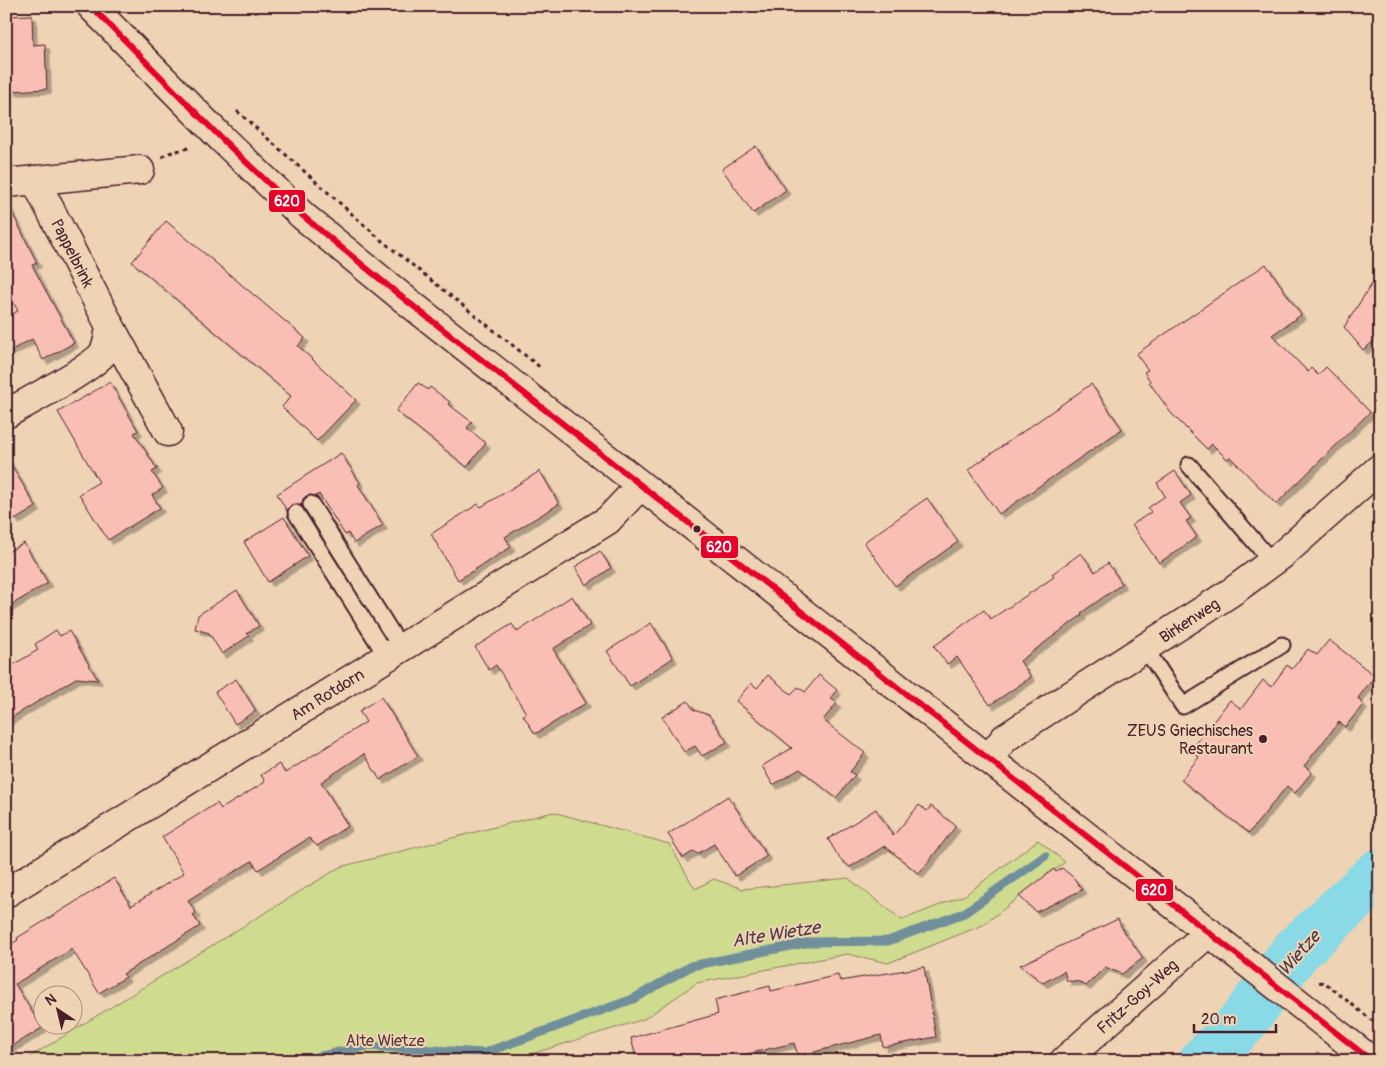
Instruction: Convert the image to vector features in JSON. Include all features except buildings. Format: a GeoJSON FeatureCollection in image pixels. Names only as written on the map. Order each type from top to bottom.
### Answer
{"type":"FeatureCollection","features":[{"type":"Feature","properties":{"kind":"street"},"geometry":{"type":"LineString","coordinates":[[91,6],[222,139],[303,216],[640,486],[1372,1061]]}},
{"type":"Feature","properties":{"kind":"street"},"geometry":{"type":"LineString","coordinates":[[6,183],[140,170]]}},
{"type":"Feature","properties":{"kind":"street","name":"Pappelbrink"},"geometry":{"type":"LineString","coordinates":[[35,180],[110,326],[168,432]]}},
{"type":"Feature","properties":{"kind":"street"},"geometry":{"type":"LineString","coordinates":[[6,414],[86,367],[103,354],[108,341],[110,326]]}},
{"type":"Feature","properties":{"kind":"street","name":"Birkenweg"},"geometry":{"type":"LineString","coordinates":[[988,759],[1005,738],[1233,591],[1272,562],[1380,468]]}},
{"type":"Feature","properties":{"kind":"street","name":"Am Rotdorn"},"geometry":{"type":"LineString","coordinates":[[6,893],[608,520],[640,486]]}},
{"type":"Feature","properties":{"kind":"street","name":"Fritz-Goy-Weg"},"geometry":{"type":"LineString","coordinates":[[1064,1061],[1209,932]]}},
{"type":"Feature","properties":{"kind":"lane"},"geometry":{"type":"LineString","coordinates":[[1188,465],[1272,562]]}},
{"type":"Feature","properties":{"kind":"lane"},"geometry":{"type":"LineString","coordinates":[[311,504],[394,653]]}},
{"type":"Feature","properties":{"kind":"lane"},"geometry":{"type":"LineString","coordinates":[[296,513],[394,653]]}},
{"type":"Feature","properties":{"kind":"lane"},"geometry":{"type":"LineString","coordinates":[[1146,648],[1183,706],[1282,645]]}},
{"type":"Feature","properties":{"kind":"path"},"geometry":{"type":"LineString","coordinates":[[245,118],[381,240],[542,369]]}},
{"type":"Feature","properties":{"kind":"green space"},"geometry":{"type":"Polygon","coordinates":[[[553,812],[669,844],[695,889],[714,879],[743,889],[848,878],[902,920],[965,895],[1038,840],[1065,862],[983,925],[888,963],[847,954],[697,983],[644,1019],[509,1061],[23,1061],[67,1034],[82,1034],[82,1025],[340,867],[553,812]]]}},
{"type":"Feature","properties":{"kind":"waterway","name":"Alte Wietze"},"geometry":{"type":"LineString","coordinates":[[299,1061],[367,1046],[484,1053],[633,999],[691,966],[811,942],[888,941],[964,913],[1045,856]]}},
{"type":"Feature","properties":{"kind":"waterway","name":"Wietze"},"geometry":{"type":"LineString","coordinates":[[1204,1061],[1242,1023],[1296,951],[1380,873]]}},
{"type":"Feature","properties":{"kind":"transit line","name":"620"},"geometry":{"type":"LineString","coordinates":[[91,6],[222,139],[303,216],[398,294],[1372,1061]]}},
{"type":"Feature","properties":{"kind":"place","name":"ZEUS Griechisches Restaurant"},"geometry":{"type":"Point","coordinates":[1263,739]}}]}
